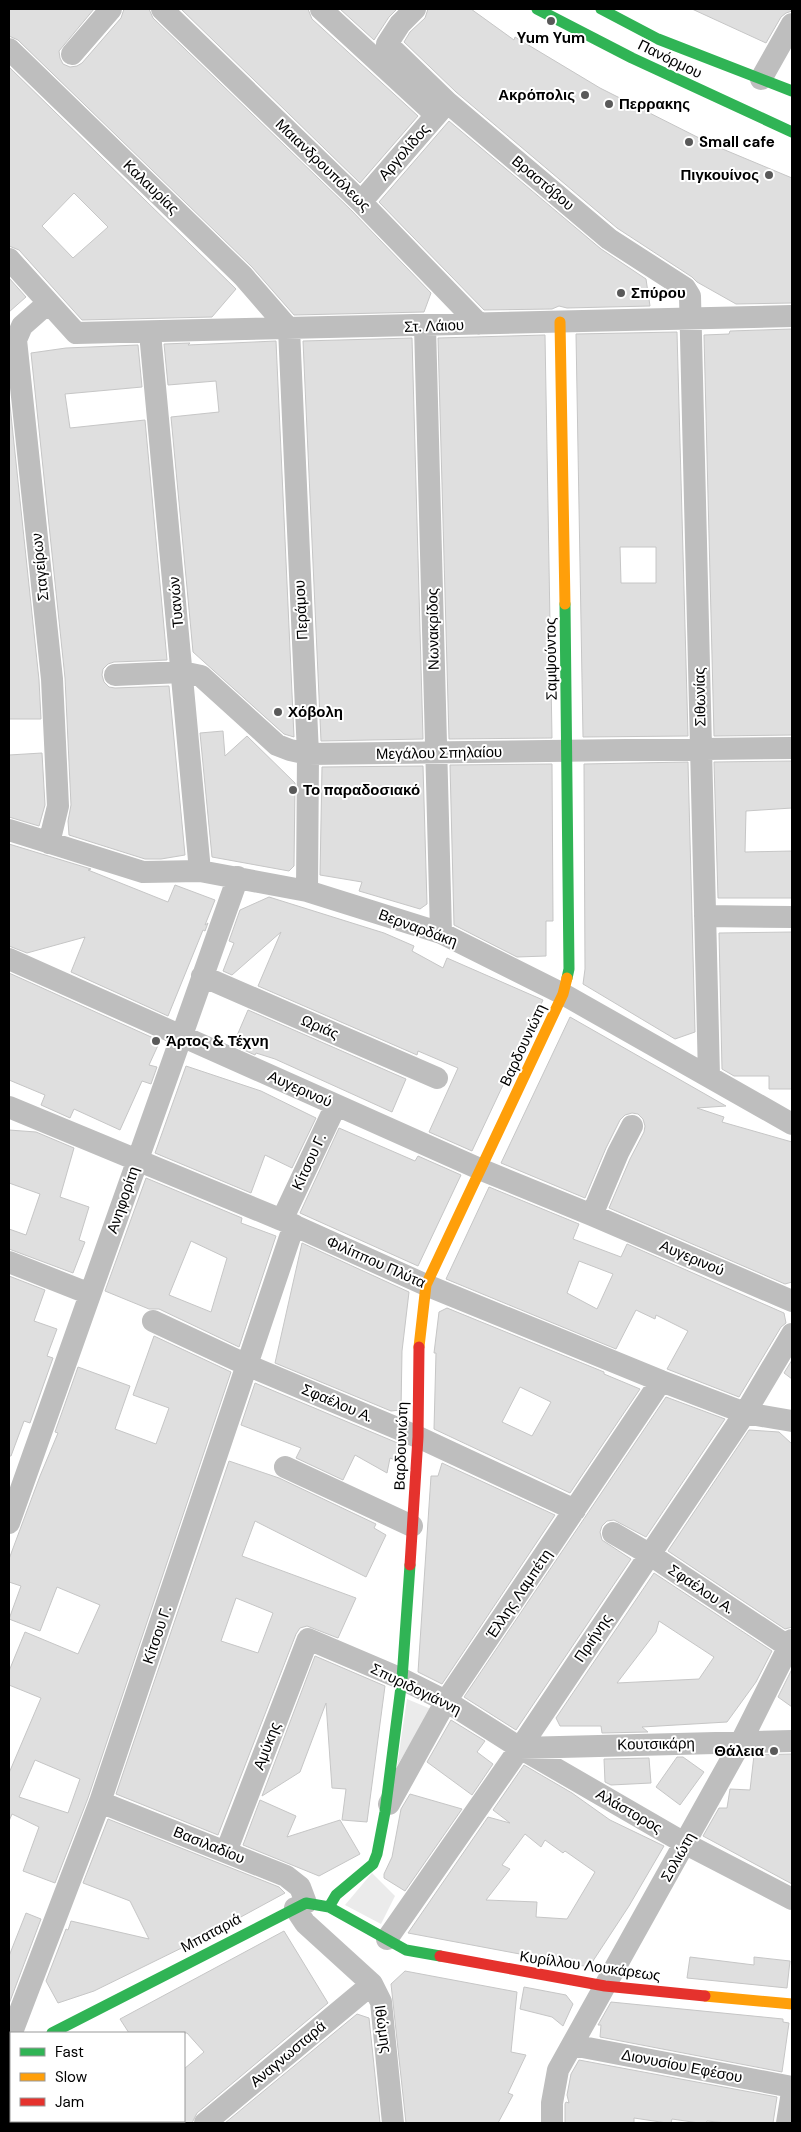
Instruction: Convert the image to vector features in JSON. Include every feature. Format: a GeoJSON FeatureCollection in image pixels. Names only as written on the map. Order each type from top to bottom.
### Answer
{"type":"FeatureCollection","features":[{"type":"Feature","properties":{"kind":"street"},"geometry":{"type":"LineString","coordinates":[[72,54],[111,9]]}},
{"type":"Feature","properties":{"kind":"street","name":"Μαιανδρουπόλεως"},"geometry":{"type":"LineString","coordinates":[[162,9],[361,202],[479,324]]}},
{"type":"Feature","properties":{"kind":"street","name":"Βραστόβου"},"geometry":{"type":"LineString","coordinates":[[320,9],[442,109],[609,239],[686,288],[690,296],[690,319]]}},
{"type":"Feature","properties":{"kind":"street","name":"Βραστόβου"},"geometry":{"type":"LineString","coordinates":[[415,9],[400,24],[387,44],[442,109]]}},
{"type":"Feature","properties":{"kind":"street","name":"Πανόρμου"},"geometry":{"type":"LineString","coordinates":[[537,9],[632,58],[792,132]]}},
{"type":"Feature","properties":{"kind":"street","name":"Πανόρμου"},"geometry":{"type":"LineString","coordinates":[[602,9],[658,39],[792,91]]}},
{"type":"Feature","properties":{"kind":"street"},"geometry":{"type":"LineString","coordinates":[[761,79],[792,24]]}},
{"type":"Feature","properties":{"kind":"street","name":"Καλαυρίας"},"geometry":{"type":"LineString","coordinates":[[9,49],[243,276],[289,330]]}},
{"type":"Feature","properties":{"kind":"street","name":"Αργολίδος"},"geometry":{"type":"LineString","coordinates":[[361,202],[442,109]]}},
{"type":"Feature","properties":{"kind":"street"},"geometry":{"type":"LineString","coordinates":[[9,259],[48,302]]}},
{"type":"Feature","properties":{"kind":"street","name":"Στ. Λάιου"},"geometry":{"type":"LineString","coordinates":[[48,302],[76,333],[289,330],[792,316]]}},
{"type":"Feature","properties":{"kind":"street","name":"Σταγείρων"},"geometry":{"type":"LineString","coordinates":[[48,302],[22,326],[16,340],[52,679],[58,806],[48,843]]}},
{"type":"Feature","properties":{"kind":"street","name":"Σιθωνίας"},"geometry":{"type":"LineString","coordinates":[[690,319],[709,1076]]}},
{"type":"Feature","properties":{"kind":"street","name":"Σαμψούντος"},"geometry":{"type":"LineString","coordinates":[[560,322],[568,752],[569,969],[563,994]]}},
{"type":"Feature","properties":{"kind":"street","name":"Νωνακρίδος"},"geometry":{"type":"LineString","coordinates":[[425,326],[441,933]]}},
{"type":"Feature","properties":{"kind":"street","name":"Περάμου"},"geometry":{"type":"LineString","coordinates":[[289,330],[308,754],[307,891]]}},
{"type":"Feature","properties":{"kind":"street","name":"Τυανών"},"geometry":{"type":"LineString","coordinates":[[150,333],[200,871]]}},
{"type":"Feature","properties":{"kind":"street","name":"Μεγάλου Σπηλαίου"},"geometry":{"type":"LineString","coordinates":[[114,675],[190,672],[206,679],[277,744],[290,750],[308,754],[436,754],[792,748]]}},
{"type":"Feature","properties":{"kind":"street","name":"Βερναρδάκη"},"geometry":{"type":"LineString","coordinates":[[9,830],[143,872],[200,871],[307,891],[441,933],[563,994],[792,1124]]}},
{"type":"Feature","properties":{"kind":"street","name":"Ανηφορίτη"},"geometry":{"type":"LineString","coordinates":[[10,1517],[238,877]]}},
{"type":"Feature","properties":{"kind":"street"},"geometry":{"type":"LineString","coordinates":[[705,916],[792,917]]}},
{"type":"Feature","properties":{"kind":"street","name":"Αυγερινού"},"geometry":{"type":"LineString","coordinates":[[9,959],[482,1170],[792,1301]]}},
{"type":"Feature","properties":{"kind":"street","name":"Ωριάς"},"geometry":{"type":"LineString","coordinates":[[202,976],[437,1078]]}},
{"type":"Feature","properties":{"kind":"street","name":"Βαρδουνιώτη"},"geometry":{"type":"LineString","coordinates":[[329,1908],[336,1895],[373,1864],[377,1854],[385,1812],[402,1679],[418,1437],[418,1354],[426,1285],[482,1170],[563,994]]}},
{"type":"Feature","properties":{"kind":"street","name":"Κίτσου Γ."},"geometry":{"type":"LineString","coordinates":[[12,2032],[100,1802],[247,1365],[288,1223],[336,1105]]}},
{"type":"Feature","properties":{"kind":"street","name":"Φιλίππου Πλύτα"},"geometry":{"type":"LineString","coordinates":[[9,1107],[288,1223],[426,1285],[661,1381],[745,1413],[792,1421]]}},
{"type":"Feature","properties":{"kind":"street"},"geometry":{"type":"LineString","coordinates":[[592,1215],[618,1153],[632,1126]]}},
{"type":"Feature","properties":{"kind":"street"},"geometry":{"type":"LineString","coordinates":[[9,1262],[90,1294]]}},
{"type":"Feature","properties":{"kind":"street","name":"Σφαέλου Α."},"geometry":{"type":"LineString","coordinates":[[153,1321],[247,1365],[418,1437],[575,1510]]}},
{"type":"Feature","properties":{"kind":"street","name":"Πριήνης"},"geometry":{"type":"LineString","coordinates":[[387,1939],[520,1748],[745,1413],[792,1334]]}},
{"type":"Feature","properties":{"kind":"street","name":"Έλλης Λαμπέτη"},"geometry":{"type":"LineString","coordinates":[[385,1812],[446,1700],[661,1381]]}},
{"type":"Feature","properties":{"kind":"street"},"geometry":{"type":"LineString","coordinates":[[286,1466],[412,1526]]}},
{"type":"Feature","properties":{"kind":"street","name":"Σφαέλου Α."},"geometry":{"type":"LineString","coordinates":[[613,1533],[791,1644]]}},
{"type":"Feature","properties":{"kind":"street","name":"Σπυριδογιάννη"},"geometry":{"type":"LineString","coordinates":[[308,1639],[446,1700],[520,1748]]}},
{"type":"Feature","properties":{"kind":"street","name":"Αμύκης"},"geometry":{"type":"LineString","coordinates":[[226,1852],[308,1639]]}},
{"type":"Feature","properties":{"kind":"street","name":"Σολιώτη"},"geometry":{"type":"LineString","coordinates":[[552,2123],[552,2103],[558,2070],[686,1844],[791,1644]]}},
{"type":"Feature","properties":{"kind":"street","name":"Κουτσικάρη"},"geometry":{"type":"LineString","coordinates":[[520,1748],[792,1741]]}},
{"type":"Feature","properties":{"kind":"street","name":"Αλάστορος"},"geometry":{"type":"LineString","coordinates":[[520,1748],[686,1844],[792,1899]]}},
{"type":"Feature","properties":{"kind":"street","name":"Βασιλαδίου"},"geometry":{"type":"LineString","coordinates":[[100,1802],[286,1876],[300,1888],[300,1906]]}},
{"type":"Feature","properties":{"kind":"street"},"geometry":{"type":"LineString","coordinates":[[300,1906],[329,1908],[387,1939]]}},
{"type":"Feature","properties":{"kind":"street","name":"Ιθώμης"},"geometry":{"type":"LineString","coordinates":[[300,1906],[306,1923],[372,1984],[381,2002],[393,2123]]}},
{"type":"Feature","properties":{"kind":"street","name":"Μπαταριά"},"geometry":{"type":"LineString","coordinates":[[54,2032],[300,1906]]}},
{"type":"Feature","properties":{"kind":"street","name":"Κυρίλλου Λουκάρεως"},"geometry":{"type":"LineString","coordinates":[[387,1939],[406,1950],[605,1986],[792,2004]]}},
{"type":"Feature","properties":{"kind":"street","name":"Αναγνωσταρά"},"geometry":{"type":"LineString","coordinates":[[205,2123],[372,1984]]}},
{"type":"Feature","properties":{"kind":"street","name":"Διονυσίου Εφέσου"},"geometry":{"type":"LineString","coordinates":[[572,2045],[792,2087]]}},
{"type":"Feature","properties":{"kind":"street"},"geometry":{"type":"LineString","coordinates":[[787,2123],[792,2092]]}},
{"type":"Feature","properties":{"kind":"shaded area"},"geometry":{"type":"Polygon","coordinates":[[[407,1699],[431,1709],[397,1766],[407,1699]]]}},
{"type":"Feature","properties":{"kind":"shaded area"},"geometry":{"type":"Polygon","coordinates":[[[372,1873],[395,1896],[381,1924],[345,1905],[372,1873]]]}},
{"type":"Feature","properties":{"kind":"building"},"geometry":{"type":"Polygon","coordinates":[[[9,9],[94,9],[59,51],[63,64],[70,67],[82,63],[121,18],[124,9],[149,9],[153,18],[352,211],[431,293],[424,312],[294,315],[252,267],[18,40],[9,36],[9,9]]]}},
{"type":"Feature","properties":{"kind":"building"},"geometry":{"type":"Polygon","coordinates":[[[181,9],[308,9],[312,19],[418,116],[360,183],[181,9]]]}},
{"type":"Feature","properties":{"kind":"building"},"geometry":{"type":"Polygon","coordinates":[[[340,9],[397,9],[389,17],[374,40],[340,9]]]}},
{"type":"Feature","properties":{"kind":"building"},"geometry":{"type":"Polygon","coordinates":[[[428,9],[471,9],[514,40],[515,37],[600,88],[713,145],[792,178],[792,303],[736,304],[697,282],[617,228],[456,92],[404,42],[410,32],[425,18],[428,9]]]}},
{"type":"Feature","properties":{"kind":"building"},"geometry":{"type":"Polygon","coordinates":[[[692,9],[792,9],[792,11],[781,17],[766,43],[692,9]]]}},
{"type":"Feature","properties":{"kind":"building"},"geometry":{"type":"Polygon","coordinates":[[[9,67],[236,289],[212,317],[82,320],[19,250],[9,246],[9,67]],[[74,193],[42,226],[73,258],[108,227],[74,193]]]}},
{"type":"Feature","properties":{"kind":"building"},"geometry":{"type":"Polygon","coordinates":[[[449,121],[601,249],[646,279],[650,306],[567,308],[559,306],[552,309],[484,310],[379,202],[449,121]]]}},
{"type":"Feature","properties":{"kind":"building"},"geometry":{"type":"Polygon","coordinates":[[[9,278],[26,297],[9,312],[9,278]]]}},
{"type":"Feature","properties":{"kind":"building"},"geometry":{"type":"Polygon","coordinates":[[[792,329],[792,735],[714,736],[704,335],[729,334],[730,331],[792,329]]]}},
{"type":"Feature","properties":{"kind":"building"},"geometry":{"type":"Polygon","coordinates":[[[677,332],[688,736],[583,737],[576,334],[677,332]],[[620,547],[621,583],[656,583],[656,547],[620,547]]]}},
{"type":"Feature","properties":{"kind":"building"},"geometry":{"type":"Polygon","coordinates":[[[545,335],[552,738],[449,739],[438,338],[545,335]]]}},
{"type":"Feature","properties":{"kind":"building"},"geometry":{"type":"Polygon","coordinates":[[[412,338],[423,739],[321,741],[303,341],[412,338]]]}},
{"type":"Feature","properties":{"kind":"building"},"geometry":{"type":"Polygon","coordinates":[[[276,341],[294,737],[284,734],[193,652],[171,417],[219,412],[216,381],[168,385],[164,344],[190,343],[188,345],[276,341]]]}},
{"type":"Feature","properties":{"kind":"building"},"geometry":{"type":"Polygon","coordinates":[[[138,345],[142,387],[65,394],[70,428],[145,420],[167,660],[114,662],[108,664],[103,669],[102,675],[104,682],[109,687],[115,688],[169,686],[185,855],[161,859],[145,859],[69,835],[68,821],[71,805],[65,678],[31,353],[66,348],[138,345]]]}},
{"type":"Feature","properties":{"kind":"building"},"geometry":{"type":"Polygon","coordinates":[[[9,396],[39,680],[41,719],[9,719],[9,396]]]}},
{"type":"Feature","properties":{"kind":"building"},"geometry":{"type":"Polygon","coordinates":[[[223,731],[225,756],[247,736],[295,783],[294,866],[289,871],[212,857],[200,733],[223,731]]]}},
{"type":"Feature","properties":{"kind":"building"},"geometry":{"type":"Polygon","coordinates":[[[42,753],[45,805],[39,826],[9,817],[9,755],[42,753]]]}},
{"type":"Feature","properties":{"kind":"building"},"geometry":{"type":"Polygon","coordinates":[[[792,761],[792,808],[746,811],[745,852],[792,851],[792,898],[718,898],[714,762],[792,761]]]}},
{"type":"Feature","properties":{"kind":"building"},"geometry":{"type":"Polygon","coordinates":[[[688,762],[695,1032],[675,1039],[583,984],[585,969],[584,764],[688,762]]]}},
{"type":"Feature","properties":{"kind":"building"},"geometry":{"type":"Polygon","coordinates":[[[552,764],[553,921],[546,921],[546,956],[517,957],[454,925],[450,765],[552,764]]]}},
{"type":"Feature","properties":{"kind":"building"},"geometry":{"type":"Polygon","coordinates":[[[423,766],[427,904],[420,909],[359,891],[362,882],[320,875],[322,767],[423,766]]]}},
{"type":"Feature","properties":{"kind":"building"},"geometry":{"type":"Polygon","coordinates":[[[9,844],[91,869],[88,870],[168,902],[175,885],[215,900],[205,925],[208,923],[205,931],[203,930],[168,1016],[71,972],[85,937],[27,953],[9,946],[9,844]]]}},
{"type":"Feature","properties":{"kind":"building"},"geometry":{"type":"Polygon","coordinates":[[[269,897],[384,933],[414,946],[412,951],[443,968],[447,958],[543,1000],[472,1151],[429,1132],[458,1068],[418,1051],[417,1055],[258,986],[281,932],[232,975],[223,971],[234,943],[229,941],[240,910],[269,897]]]}},
{"type":"Feature","properties":{"kind":"building"},"geometry":{"type":"Polygon","coordinates":[[[792,932],[792,1089],[769,1089],[769,1076],[734,1076],[722,1069],[719,933],[792,932]]]}},
{"type":"Feature","properties":{"kind":"building"},"geometry":{"type":"Polygon","coordinates":[[[9,973],[160,1041],[149,1065],[157,1067],[151,1084],[142,1081],[120,1130],[74,1109],[70,1118],[41,1105],[45,1095],[9,1080],[9,973]]]}},
{"type":"Feature","properties":{"kind":"building"},"geometry":{"type":"Polygon","coordinates":[[[248,1010],[406,1079],[392,1112],[275,1059],[256,1053],[255,1055],[233,1045],[248,1010]]]}},
{"type":"Feature","properties":{"kind":"building"},"geometry":{"type":"Polygon","coordinates":[[[570,1017],[726,1106],[697,1108],[724,1117],[722,1122],[792,1142],[792,1282],[785,1284],[609,1208],[644,1132],[643,1119],[638,1114],[625,1115],[620,1120],[585,1198],[501,1163],[570,1017]]]}},
{"type":"Feature","properties":{"kind":"building"},"geometry":{"type":"Polygon","coordinates":[[[186,1066],[261,1091],[316,1118],[292,1168],[265,1155],[251,1193],[155,1153],[186,1066]]]}},
{"type":"Feature","properties":{"kind":"building"},"geometry":{"type":"Polygon","coordinates":[[[339,1128],[415,1161],[418,1156],[461,1175],[418,1266],[300,1213],[339,1128]]]}},
{"type":"Feature","properties":{"kind":"building"},"geometry":{"type":"Polygon","coordinates":[[[9,1130],[36,1132],[74,1148],[60,1197],[89,1207],[79,1240],[85,1242],[73,1273],[9,1249],[9,1229],[26,1235],[40,1194],[9,1183],[9,1130]]]}},
{"type":"Feature","properties":{"kind":"building"},"geometry":{"type":"Polygon","coordinates":[[[146,1178],[242,1218],[241,1223],[276,1236],[239,1347],[159,1309],[149,1309],[105,1291],[146,1178]],[[191,1241],[169,1295],[211,1312],[227,1258],[191,1241]]]}},
{"type":"Feature","properties":{"kind":"building"},"geometry":{"type":"Polygon","coordinates":[[[489,1187],[579,1224],[573,1239],[621,1257],[627,1244],[784,1313],[786,1323],[781,1327],[739,1397],[667,1369],[688,1331],[656,1315],[655,1319],[636,1310],[616,1349],[446,1279],[489,1187]],[[579,1261],[567,1293],[597,1309],[613,1274],[579,1261]]]}},
{"type":"Feature","properties":{"kind":"building"},"geometry":{"type":"Polygon","coordinates":[[[302,1243],[409,1292],[402,1351],[401,1410],[391,1411],[275,1363],[302,1243]]]}},
{"type":"Feature","properties":{"kind":"building"},"geometry":{"type":"Polygon","coordinates":[[[9,1276],[45,1290],[34,1321],[57,1329],[47,1356],[53,1358],[30,1423],[24,1421],[11,1456],[9,1456],[9,1276]]]}},
{"type":"Feature","properties":{"kind":"building"},"geometry":{"type":"Polygon","coordinates":[[[447,1308],[604,1372],[604,1374],[640,1389],[570,1493],[434,1429],[436,1353],[434,1353],[439,1312],[447,1308]],[[520,1387],[502,1422],[532,1436],[551,1402],[520,1387]]]}},
{"type":"Feature","properties":{"kind":"building"},"geometry":{"type":"Polygon","coordinates":[[[154,1336],[231,1372],[88,1798],[55,1883],[23,1871],[39,1827],[12,1814],[9,1821],[9,1773],[41,1698],[9,1685],[9,1671],[25,1632],[78,1654],[100,1605],[57,1587],[40,1631],[9,1619],[21,1586],[9,1582],[9,1559],[58,1433],[55,1432],[78,1367],[130,1386],[115,1429],[156,1444],[169,1408],[133,1395],[154,1336]],[[35,1760],[19,1797],[68,1813],[80,1779],[35,1760]]]}},
{"type":"Feature","properties":{"kind":"building"},"geometry":{"type":"Polygon","coordinates":[[[792,1360],[792,1379],[784,1373],[792,1360]]]}},
{"type":"Feature","properties":{"kind":"building"},"geometry":{"type":"Polygon","coordinates":[[[255,1383],[400,1444],[395,1460],[390,1458],[387,1473],[355,1455],[343,1480],[296,1458],[301,1448],[241,1425],[255,1383]]]}},
{"type":"Feature","properties":{"kind":"building"},"geometry":{"type":"Polygon","coordinates":[[[666,1397],[725,1419],[646,1537],[614,1520],[607,1521],[602,1526],[600,1532],[602,1540],[631,1559],[516,1730],[464,1697],[666,1397]]]}},
{"type":"Feature","properties":{"kind":"building"},"geometry":{"type":"Polygon","coordinates":[[[749,1430],[779,1432],[792,1444],[792,1627],[785,1629],[668,1551],[749,1430]]]}},
{"type":"Feature","properties":{"kind":"building"},"geometry":{"type":"Polygon","coordinates":[[[229,1461],[279,1478],[376,1524],[374,1528],[386,1535],[366,1577],[255,1521],[242,1556],[356,1598],[338,1638],[307,1626],[300,1628],[296,1634],[218,1835],[116,1794],[229,1461]],[[236,1598],[221,1641],[258,1653],[273,1613],[236,1598]]]}},
{"type":"Feature","properties":{"kind":"building"},"geometry":{"type":"Polygon","coordinates":[[[442,1463],[555,1515],[442,1684],[418,1672],[431,1476],[438,1476],[442,1463]]]}},
{"type":"Feature","properties":{"kind":"building"},"geometry":{"type":"Polygon","coordinates":[[[654,1573],[772,1651],[756,1682],[727,1722],[642,1727],[648,1732],[602,1733],[601,1726],[560,1726],[556,1718],[654,1573]],[[659,1621],[656,1632],[617,1683],[699,1679],[714,1657],[659,1621]]]}},
{"type":"Feature","properties":{"kind":"building"},"geometry":{"type":"Polygon","coordinates":[[[315,1656],[385,1686],[367,1822],[342,1820],[346,1789],[332,1788],[326,1703],[300,1772],[262,1796],[315,1656]]]}},
{"type":"Feature","properties":{"kind":"building"},"geometry":{"type":"Polygon","coordinates":[[[792,1669],[792,1707],[778,1697],[792,1669]]]}},
{"type":"Feature","properties":{"kind":"building"},"geometry":{"type":"Polygon","coordinates":[[[451,1720],[485,1741],[477,1752],[493,1764],[472,1795],[427,1762],[451,1720]]]}},
{"type":"Feature","properties":{"kind":"building"},"geometry":{"type":"Polygon","coordinates":[[[792,1754],[792,1884],[703,1836],[719,1808],[727,1808],[730,1789],[750,1790],[754,1755],[792,1754]]]}},
{"type":"Feature","properties":{"kind":"building"},"geometry":{"type":"Polygon","coordinates":[[[677,1757],[683,1757],[704,1772],[680,1805],[656,1787],[677,1757]]]}},
{"type":"Feature","properties":{"kind":"building"},"geometry":{"type":"Polygon","coordinates":[[[649,1758],[651,1783],[611,1785],[605,1782],[604,1759],[649,1758]]]}},
{"type":"Feature","properties":{"kind":"building"},"geometry":{"type":"Polygon","coordinates":[[[524,1765],[572,1793],[610,1820],[664,1846],[629,1906],[589,1967],[408,1933],[488,1817],[510,1823],[493,1810],[524,1765]],[[525,1834],[502,1865],[510,1869],[486,1900],[537,1902],[536,1917],[567,1919],[595,1872],[565,1851],[563,1853],[545,1840],[541,1847],[525,1834]]]}},
{"type":"Feature","properties":{"kind":"building"},"geometry":{"type":"Polygon","coordinates":[[[410,1794],[462,1809],[405,1891],[384,1878],[384,1874],[392,1857],[401,1809],[410,1794]]]}},
{"type":"Feature","properties":{"kind":"building"},"geometry":{"type":"Polygon","coordinates":[[[260,1800],[296,1816],[287,1837],[340,1820],[360,1854],[319,1876],[243,1845],[260,1800]]]}},
{"type":"Feature","properties":{"kind":"building"},"geometry":{"type":"Polygon","coordinates":[[[108,1819],[279,1887],[285,1893],[204,1937],[94,1991],[58,2003],[46,1981],[66,1929],[68,1930],[71,1921],[149,1939],[130,1901],[83,1883],[108,1819]]]}},
{"type":"Feature","properties":{"kind":"building"},"geometry":{"type":"Polygon","coordinates":[[[26,1913],[41,1919],[9,2004],[9,1956],[26,1913]]]}},
{"type":"Feature","properties":{"kind":"building"},"geometry":{"type":"Polygon","coordinates":[[[284,1931],[328,2003],[197,2113],[192,2123],[184,2123],[185,2068],[204,2052],[185,2032],[128,2032],[120,2019],[284,1931]]]}},
{"type":"Feature","properties":{"kind":"building"},"geometry":{"type":"Polygon","coordinates":[[[690,1957],[754,1965],[754,1957],[790,1961],[787,1988],[687,1978],[690,1957]]]}},
{"type":"Feature","properties":{"kind":"building"},"geometry":{"type":"Polygon","coordinates":[[[405,1971],[517,1992],[511,2052],[526,2055],[508,2093],[513,2095],[498,2123],[406,2123],[391,1984],[405,1971]]]}},
{"type":"Feature","properties":{"kind":"building"},"geometry":{"type":"Polygon","coordinates":[[[524,1987],[566,1995],[573,2004],[563,2026],[552,2017],[520,2009],[524,1987]]]}},
{"type":"Feature","properties":{"kind":"building"},"geometry":{"type":"Polygon","coordinates":[[[611,2002],[783,2019],[783,2022],[789,2023],[782,2072],[600,2037],[601,2025],[598,2025],[611,2002]]]}},
{"type":"Feature","properties":{"kind":"building"},"geometry":{"type":"Polygon","coordinates":[[[357,2014],[369,2018],[380,2123],[225,2123],[357,2014]]]}},
{"type":"Feature","properties":{"kind":"building"},"geometry":{"type":"Polygon","coordinates":[[[579,2060],[777,2097],[773,2123],[707,2121],[706,2123],[699,2123],[672,2119],[671,2123],[667,2123],[634,2118],[634,2123],[565,2123],[565,2104],[566,2102],[569,2103],[567,2095],[571,2074],[579,2060]]]}},
{"type":"Feature","properties":{"kind":"traffic: fast"},"geometry":{"type":"LineString","coordinates":[[537,9],[632,58],[792,132]]}},
{"type":"Feature","properties":{"kind":"traffic: fast"},"geometry":{"type":"LineString","coordinates":[[601,9],[658,39],[792,91]]}},
{"type":"Feature","properties":{"kind":"traffic: fast"},"geometry":{"type":"LineString","coordinates":[[565,604],[569,969],[567,978]]}},
{"type":"Feature","properties":{"kind":"traffic: fast"},"geometry":{"type":"LineString","coordinates":[[329,1907],[336,1895],[373,1864],[377,1854],[385,1812],[402,1679],[410,1565]]}},
{"type":"Feature","properties":{"kind":"traffic: fast"},"geometry":{"type":"LineString","coordinates":[[54,2032],[306,1903],[329,1907],[406,1950],[440,1956]]}},
{"type":"Feature","properties":{"kind":"traffic: slow"},"geometry":{"type":"LineString","coordinates":[[560,322],[565,604]]}},
{"type":"Feature","properties":{"kind":"traffic: slow"},"geometry":{"type":"LineString","coordinates":[[419,1347],[426,1285],[563,994],[567,978]]}},
{"type":"Feature","properties":{"kind":"traffic: slow"},"geometry":{"type":"LineString","coordinates":[[705,1996],[792,2004]]}},
{"type":"Feature","properties":{"kind":"traffic: jam"},"geometry":{"type":"LineString","coordinates":[[410,1565],[418,1437],[419,1347]]}},
{"type":"Feature","properties":{"kind":"traffic: jam"},"geometry":{"type":"LineString","coordinates":[[440,1956],[605,1986],[705,1996]]}},
{"type":"Feature","properties":{"kind":"place","name":"Yum Yum"},"geometry":{"type":"Point","coordinates":[551,21]}},
{"type":"Feature","properties":{"kind":"place","name":"Ακρόπολις"},"geometry":{"type":"Point","coordinates":[585,95]}},
{"type":"Feature","properties":{"kind":"place","name":"Περρακης"},"geometry":{"type":"Point","coordinates":[609,104]}},
{"type":"Feature","properties":{"kind":"place","name":"Small cafe"},"geometry":{"type":"Point","coordinates":[689,142]}},
{"type":"Feature","properties":{"kind":"place","name":"Πιγκουίνος"},"geometry":{"type":"Point","coordinates":[769,175]}},
{"type":"Feature","properties":{"kind":"place","name":"Σπύρου"},"geometry":{"type":"Point","coordinates":[621,293]}},
{"type":"Feature","properties":{"kind":"place","name":"Χόβολη"},"geometry":{"type":"Point","coordinates":[278,712]}},
{"type":"Feature","properties":{"kind":"place","name":"Το παραδοσιακό"},"geometry":{"type":"Point","coordinates":[293,790]}},
{"type":"Feature","properties":{"kind":"place","name":"Άρτος & Τέχνη"},"geometry":{"type":"Point","coordinates":[156,1041]}},
{"type":"Feature","properties":{"kind":"place","name":"Θάλεια"},"geometry":{"type":"Point","coordinates":[774,1751]}}]}
